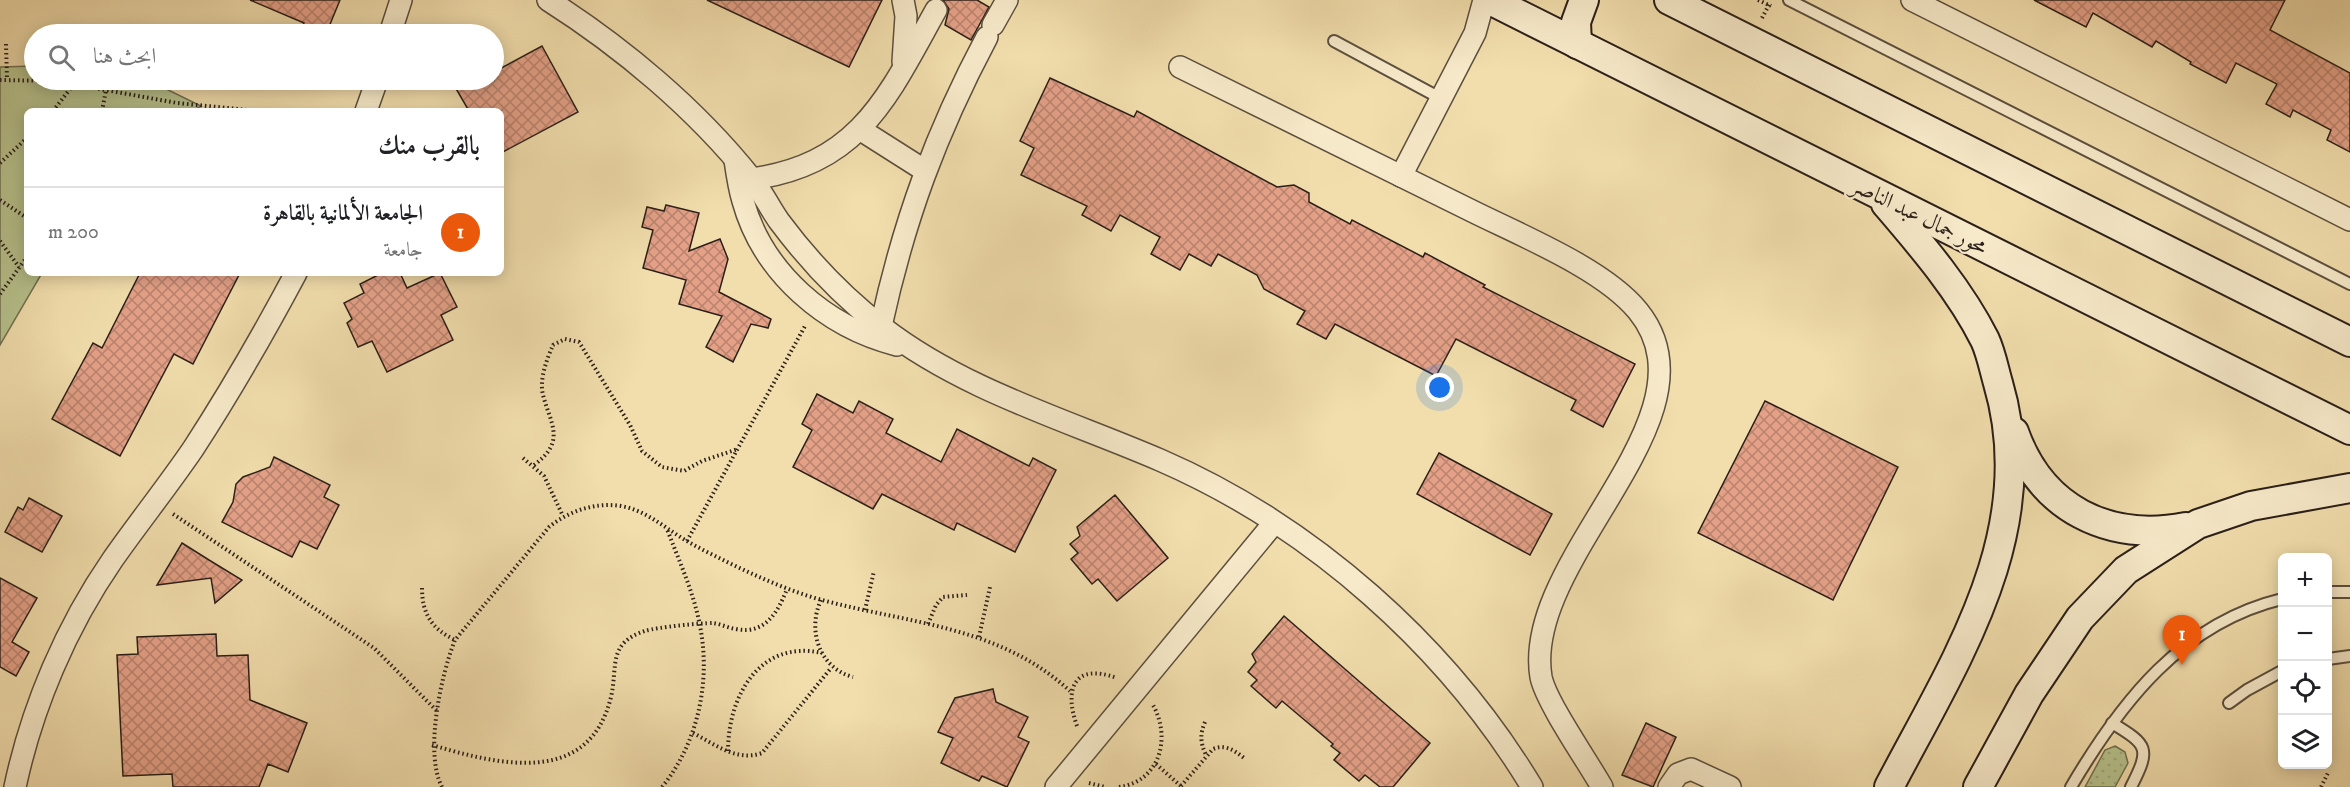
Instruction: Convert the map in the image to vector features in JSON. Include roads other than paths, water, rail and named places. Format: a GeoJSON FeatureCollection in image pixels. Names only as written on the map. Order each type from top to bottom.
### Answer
{"type":"FeatureCollection","features":[{"type":"Feature","properties":{"kind":"main road","name":"محور جمال عبد الناصر"},"geometry":{"type":"LineString","coordinates":[[1490,0],[2350,430]]}},
{"type":"Feature","properties":{"kind":"main road"},"geometry":{"type":"LineString","coordinates":[[1577,44],[1576,22],[1584,0]]}},
{"type":"Feature","properties":{"kind":"main road"},"geometry":{"type":"LineString","coordinates":[[1669,0],[2350,342]]}},
{"type":"Feature","properties":{"kind":"main road"},"geometry":{"type":"LineString","coordinates":[[1879,195],[1951,285],[1986,341],[2022,455],[2046,489],[2078,514],[2116,529],[2158,532],[2198,524],[2251,506],[2350,488]]}},
{"type":"Feature","properties":{"kind":"main road"},"geometry":{"type":"LineString","coordinates":[[1889,787],[1960,652],[1996,565],[2006,527],[2010,492],[2008,416]]}},
{"type":"Feature","properties":{"kind":"main road"},"geometry":{"type":"LineString","coordinates":[[1978,787],[2030,694],[2080,618],[2126,570],[2198,524]]}},
{"type":"Feature","properties":{"kind":"street"},"geometry":{"type":"LineString","coordinates":[[393,24],[400,0]]}},
{"type":"Feature","properties":{"kind":"street"},"geometry":{"type":"LineString","coordinates":[[548,0],[606,41],[699,120],[752,179],[779,220],[843,294],[912,349],[1034,408],[1162,461],[1226,493],[1326,560],[1376,601],[1466,692],[1505,742],[1532,787]]}},
{"type":"Feature","properties":{"kind":"street"},"geometry":{"type":"LineString","coordinates":[[902,70],[906,16],[903,0]]}},
{"type":"Feature","properties":{"kind":"street"},"geometry":{"type":"LineString","coordinates":[[881,326],[899,247],[924,170],[947,113],[1007,0]]}},
{"type":"Feature","properties":{"kind":"street"},"geometry":{"type":"LineString","coordinates":[[1401,176],[1475,33],[1484,0]]}},
{"type":"Feature","properties":{"kind":"street"},"geometry":{"type":"LineString","coordinates":[[1912,0],[2350,220]]}},
{"type":"Feature","properties":{"kind":"street"},"geometry":{"type":"LineString","coordinates":[[752,179],[772,176],[811,164],[829,154],[861,130],[902,70],[936,10]]}},
{"type":"Feature","properties":{"kind":"street"},"geometry":{"type":"LineString","coordinates":[[1180,67],[1535,243],[1610,285],[1638,311],[1656,345],[1660,383],[1652,420],[1558,587],[1540,644],[1542,679],[1602,787]]}},
{"type":"Feature","properties":{"kind":"street"},"geometry":{"type":"LineString","coordinates":[[367,108],[373,90]]}},
{"type":"Feature","properties":{"kind":"street"},"geometry":{"type":"LineString","coordinates":[[861,130],[924,170]]}},
{"type":"Feature","properties":{"kind":"street"},"geometry":{"type":"LineString","coordinates":[[735,159],[743,202],[760,242],[785,278],[815,307],[846,327],[878,340],[912,349]]}},
{"type":"Feature","properties":{"kind":"street"},"geometry":{"type":"LineString","coordinates":[[15,787],[37,710],[57,657],[83,607],[112,560],[155,502],[227,396],[294,276]]}},
{"type":"Feature","properties":{"kind":"street"},"geometry":{"type":"LineString","coordinates":[[1056,787],[1274,523]]}},
{"type":"Feature","properties":{"kind":"street"},"geometry":{"type":"LineString","coordinates":[[1669,787],[1678,774],[1691,770],[1730,787]]}},
{"type":"Feature","properties":{"kind":"lane"},"geometry":{"type":"LineString","coordinates":[[1789,0],[2350,284]]}},
{"type":"Feature","properties":{"kind":"lane"},"geometry":{"type":"LineString","coordinates":[[1334,41],[1440,98]]}},
{"type":"Feature","properties":{"kind":"lane"},"geometry":{"type":"LineString","coordinates":[[2332,592],[2350,592]]}},
{"type":"Feature","properties":{"kind":"lane"},"geometry":{"type":"LineString","coordinates":[[2071,787],[2112,723],[2151,675],[2196,636],[2244,611],[2278,601]]}},
{"type":"Feature","properties":{"kind":"lane"},"geometry":{"type":"LineString","coordinates":[[2332,658],[2350,656]]}},
{"type":"Feature","properties":{"kind":"lane"},"geometry":{"type":"LineString","coordinates":[[2229,703],[2247,690],[2278,674]]}},
{"type":"Feature","properties":{"kind":"lane"},"geometry":{"type":"LineString","coordinates":[[2112,723],[2137,738],[2141,744],[2144,759],[2131,787]]}},
{"type":"Feature","properties":{"kind":"place","name":"الجامعة الألمانية بالقاهرة"},"geometry":{"type":"Point","coordinates":[2182,665]}}]}
